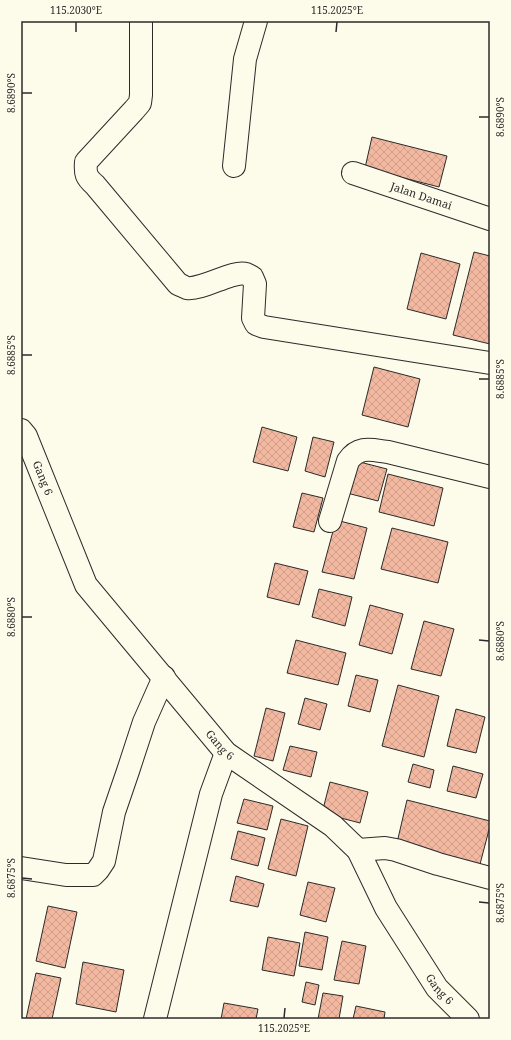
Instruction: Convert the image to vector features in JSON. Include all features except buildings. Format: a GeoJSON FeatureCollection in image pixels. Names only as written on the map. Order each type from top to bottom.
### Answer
{"type":"FeatureCollection","features":[{"type":"Feature","properties":{"kind":"street"},"geometry":{"type":"LineString","coordinates":[[141,21],[140,103],[86,162],[86,172],[88,178],[178,284],[188,288],[197,287],[238,274],[245,274],[252,277],[255,284],[253,318],[256,324],[490,363]]}},
{"type":"Feature","properties":{"kind":"street"},"geometry":{"type":"LineString","coordinates":[[234,166],[244,59],[256,21]]}},
{"type":"Feature","properties":{"kind":"street","name":"Jalan Damai"},"geometry":{"type":"LineString","coordinates":[[353,172],[490,220]]}},
{"type":"Feature","properties":{"kind":"street","name":"Gang 6"},"geometry":{"type":"LineString","coordinates":[[21,430],[26,436],[86,585],[226,753],[333,826],[358,850],[386,908],[437,988],[468,1019]]}},
{"type":"Feature","properties":{"kind":"street"},"geometry":{"type":"LineString","coordinates":[[330,521],[348,461],[356,452],[362,450],[371,449],[388,452],[490,477]]}},
{"type":"Feature","properties":{"kind":"street"},"geometry":{"type":"LineString","coordinates":[[21,868],[66,875],[93,875],[98,870],[104,861],[114,812],[144,722],[164,677]]}},
{"type":"Feature","properties":{"kind":"street"},"geometry":{"type":"LineString","coordinates":[[155,1019],[211,794],[226,753]]}},
{"type":"Feature","properties":{"kind":"street"},"geometry":{"type":"LineString","coordinates":[[358,850],[384,848],[396,850],[438,864],[490,878]]}}]}
